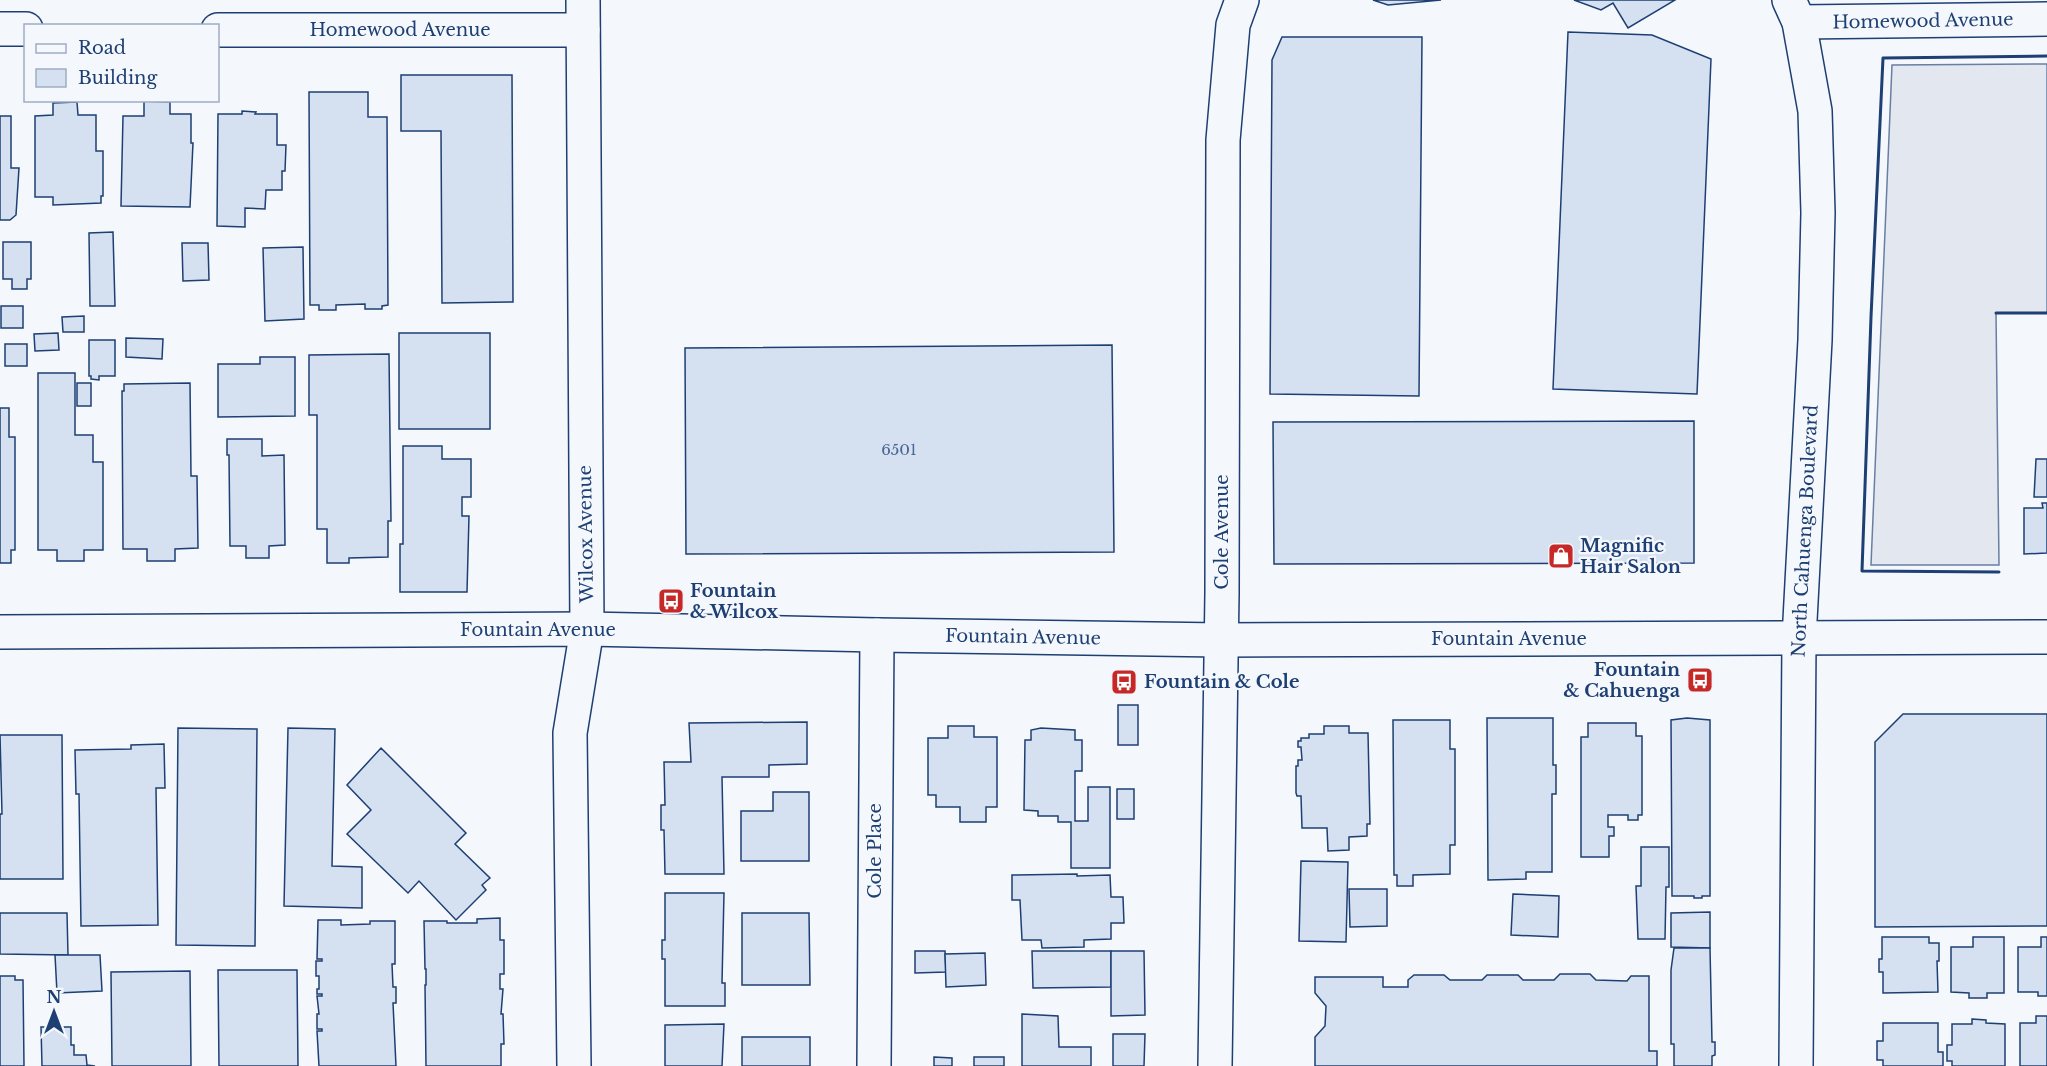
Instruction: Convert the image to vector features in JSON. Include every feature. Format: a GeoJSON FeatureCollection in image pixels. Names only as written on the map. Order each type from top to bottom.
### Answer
{"type":"FeatureCollection","features":[{"type":"Feature","properties":{"kind":"street","name":"Cole Avenue"},"geometry":{"type":"LineString","coordinates":[[1215,1066],[1221,640],[1223,140],[1233,25],[1242,0]]}},
{"type":"Feature","properties":{"kind":"street","name":"Homewood Avenue"},"geometry":{"type":"LineString","coordinates":[[1794,11],[2047,19]]}},
{"type":"Feature","properties":{"kind":"street","name":"North Cahuenga Boulevard"},"geometry":{"type":"LineString","coordinates":[[1794,11],[1815,111],[1818,213],[1815,340],[1799,639],[1797,1066]]}},
{"type":"Feature","properties":{"kind":"street","name":"Homewood Avenue"},"geometry":{"type":"LineString","coordinates":[[219,30],[583,15]]}},
{"type":"Feature","properties":{"kind":"street","name":"Wilcox Avenue"},"geometry":{"type":"LineString","coordinates":[[574,1066],[570,733],[587,628],[583,15]]}},
{"type":"Feature","properties":{"kind":"street"},"geometry":{"type":"LineString","coordinates":[[0,29],[24,29]]}},
{"type":"Feature","properties":{"kind":"street","name":"Fountain Avenue"},"geometry":{"type":"LineString","coordinates":[[0,632],[587,628],[1221,640],[2047,637]]}},
{"type":"Feature","properties":{"kind":"street","name":"Cole Place"},"geometry":{"type":"LineString","coordinates":[[874,1066],[877,635]]}},
{"type":"Feature","properties":{"kind":"shaded area"},"geometry":{"type":"Polygon","coordinates":[[[2047,64],[2047,313],[1996,313],[1999,565],[1871,565],[1892,65],[2047,64]]]}},
{"type":"Feature","properties":{"kind":"building"},"geometry":{"type":"Polygon","coordinates":[[[1373,0],[1441,0],[1388,5],[1373,0]]]}},
{"type":"Feature","properties":{"kind":"building"},"geometry":{"type":"Polygon","coordinates":[[[1574,0],[1675,0],[1628,28],[1613,3],[1601,10],[1574,0]]]}},
{"type":"Feature","properties":{"kind":"building"},"geometry":{"type":"Polygon","coordinates":[[[1568,32],[1652,35],[1711,59],[1697,394],[1553,389],[1568,32]]]}},
{"type":"Feature","properties":{"kind":"building"},"geometry":{"type":"Polygon","coordinates":[[[1282,37],[1422,37],[1419,396],[1270,394],[1272,60],[1282,37]]]}},
{"type":"Feature","properties":{"kind":"building"},"geometry":{"type":"Polygon","coordinates":[[[401,75],[512,75],[513,302],[442,303],[441,131],[401,131],[401,75]]]}},
{"type":"Feature","properties":{"kind":"building"},"geometry":{"type":"Polygon","coordinates":[[[309,92],[368,92],[368,117],[387,117],[388,305],[382,306],[382,309],[365,309],[365,304],[336,305],[336,310],[319,310],[319,305],[310,305],[309,92]]]}},
{"type":"Feature","properties":{"kind":"building"},"geometry":{"type":"Polygon","coordinates":[[[77,102],[78,115],[96,115],[96,151],[103,151],[103,196],[101,196],[101,203],[53,205],[53,197],[35,197],[35,116],[53,115],[53,103],[77,102]]]}},
{"type":"Feature","properties":{"kind":"building"},"geometry":{"type":"Polygon","coordinates":[[[144,102],[170,102],[170,114],[191,114],[191,143],[193,143],[190,207],[121,206],[123,116],[144,116],[144,102]]]}},
{"type":"Feature","properties":{"kind":"building"},"geometry":{"type":"Polygon","coordinates":[[[242,111],[256,112],[255,114],[277,114],[277,145],[286,145],[282,190],[266,190],[265,209],[245,208],[245,227],[217,226],[218,114],[242,114],[242,111]]]}},
{"type":"Feature","properties":{"kind":"building"},"geometry":{"type":"Polygon","coordinates":[[[0,116],[11,116],[11,168],[19,168],[16,215],[10,220],[0,220],[0,116]]]}},
{"type":"Feature","properties":{"kind":"building"},"geometry":{"type":"Polygon","coordinates":[[[113,232],[115,306],[90,306],[89,233],[113,232]]]}},
{"type":"Feature","properties":{"kind":"building"},"geometry":{"type":"Polygon","coordinates":[[[3,242],[31,242],[31,279],[27,279],[27,289],[12,289],[12,279],[3,279],[3,242]]]}},
{"type":"Feature","properties":{"kind":"building"},"geometry":{"type":"Polygon","coordinates":[[[182,243],[208,243],[209,280],[183,281],[182,243]]]}},
{"type":"Feature","properties":{"kind":"building"},"geometry":{"type":"Polygon","coordinates":[[[303,247],[304,319],[265,321],[263,248],[303,247]]]}},
{"type":"Feature","properties":{"kind":"building"},"geometry":{"type":"Polygon","coordinates":[[[1,306],[23,306],[23,328],[1,328],[1,306]]]}},
{"type":"Feature","properties":{"kind":"building"},"geometry":{"type":"Polygon","coordinates":[[[84,316],[84,332],[63,332],[62,317],[84,316]]]}},
{"type":"Feature","properties":{"kind":"building"},"geometry":{"type":"Polygon","coordinates":[[[58,333],[59,350],[35,351],[34,334],[58,333]]]}},
{"type":"Feature","properties":{"kind":"building"},"geometry":{"type":"Polygon","coordinates":[[[399,333],[490,333],[490,429],[399,429],[399,333]]]}},
{"type":"Feature","properties":{"kind":"building"},"geometry":{"type":"Polygon","coordinates":[[[126,338],[163,339],[162,359],[126,357],[126,338]]]}},
{"type":"Feature","properties":{"kind":"building"},"geometry":{"type":"Polygon","coordinates":[[[89,340],[115,340],[115,376],[99,376],[99,380],[91,379],[89,376],[89,340]]]}},
{"type":"Feature","properties":{"kind":"building"},"geometry":{"type":"Polygon","coordinates":[[[5,344],[27,344],[27,366],[5,366],[5,344]]]}},
{"type":"Feature","properties":{"kind":"building"},"geometry":{"type":"Polygon","coordinates":[[[1112,345],[1114,552],[686,554],[685,348],[1112,345]]]}},
{"type":"Feature","properties":{"kind":"building"},"geometry":{"type":"Polygon","coordinates":[[[389,354],[391,521],[388,521],[388,557],[349,558],[349,563],[327,563],[327,529],[317,529],[317,415],[309,415],[309,355],[389,354]]]}},
{"type":"Feature","properties":{"kind":"building"},"geometry":{"type":"Polygon","coordinates":[[[260,357],[295,357],[295,416],[218,417],[218,364],[260,364],[260,357]]]}},
{"type":"Feature","properties":{"kind":"building"},"geometry":{"type":"Polygon","coordinates":[[[38,373],[75,373],[75,435],[93,435],[93,462],[103,462],[103,550],[84,550],[84,561],[57,561],[57,550],[38,550],[38,373]]]}},
{"type":"Feature","properties":{"kind":"building"},"geometry":{"type":"Polygon","coordinates":[[[77,383],[91,383],[91,406],[77,406],[77,383]]]}},
{"type":"Feature","properties":{"kind":"building"},"geometry":{"type":"Polygon","coordinates":[[[190,383],[191,476],[197,476],[198,548],[175,549],[175,561],[147,561],[147,549],[123,549],[122,391],[124,391],[124,384],[190,383]]]}},
{"type":"Feature","properties":{"kind":"building"},"geometry":{"type":"Polygon","coordinates":[[[0,408],[9,408],[9,437],[15,437],[15,550],[11,550],[11,563],[0,563],[0,408]]]}},
{"type":"Feature","properties":{"kind":"building"},"geometry":{"type":"Polygon","coordinates":[[[1694,421],[1694,563],[1274,564],[1273,422],[1694,421]]]}},
{"type":"Feature","properties":{"kind":"building"},"geometry":{"type":"Polygon","coordinates":[[[227,439],[262,439],[262,456],[284,455],[285,545],[269,546],[269,558],[246,558],[246,546],[230,546],[227,439]]]}},
{"type":"Feature","properties":{"kind":"building"},"geometry":{"type":"Polygon","coordinates":[[[403,446],[442,446],[442,459],[471,459],[471,497],[462,497],[462,516],[469,516],[467,592],[400,592],[400,544],[403,544],[403,446]]]}},
{"type":"Feature","properties":{"kind":"building"},"geometry":{"type":"Polygon","coordinates":[[[2036,459],[2047,459],[2047,497],[2034,497],[2036,459]]]}},
{"type":"Feature","properties":{"kind":"building"},"geometry":{"type":"Polygon","coordinates":[[[2042,503],[2047,503],[2047,553],[2024,554],[2024,508],[2043,508],[2042,503]]]}},
{"type":"Feature","properties":{"kind":"building"},"geometry":{"type":"Polygon","coordinates":[[[1118,705],[1138,705],[1138,745],[1118,745],[1118,705]]]}},
{"type":"Feature","properties":{"kind":"building"},"geometry":{"type":"Polygon","coordinates":[[[1903,714],[2047,714],[2047,926],[1875,927],[1875,742],[1903,714]]]}},
{"type":"Feature","properties":{"kind":"building"},"geometry":{"type":"Polygon","coordinates":[[[1487,718],[1553,718],[1553,765],[1556,765],[1556,794],[1552,794],[1552,872],[1526,872],[1526,879],[1488,880],[1487,718]]]}},
{"type":"Feature","properties":{"kind":"building"},"geometry":{"type":"Polygon","coordinates":[[[1687,718],[1710,720],[1710,896],[1702,896],[1702,898],[1672,896],[1671,720],[1687,718]]]}},
{"type":"Feature","properties":{"kind":"building"},"geometry":{"type":"Polygon","coordinates":[[[1393,720],[1450,720],[1450,749],[1455,749],[1455,845],[1450,845],[1450,874],[1413,875],[1413,886],[1397,886],[1397,875],[1394,875],[1393,720]]]}},
{"type":"Feature","properties":{"kind":"building"},"geometry":{"type":"Polygon","coordinates":[[[807,722],[807,764],[769,765],[769,777],[722,777],[724,874],[665,874],[664,830],[661,830],[661,805],[665,805],[664,762],[691,762],[689,723],[807,722]]]}},
{"type":"Feature","properties":{"kind":"building"},"geometry":{"type":"Polygon","coordinates":[[[1588,723],[1636,723],[1636,736],[1642,736],[1642,815],[1638,815],[1638,820],[1628,820],[1628,815],[1608,815],[1608,827],[1614,827],[1614,836],[1609,836],[1609,857],[1581,857],[1581,737],[1588,737],[1588,723]]]}},
{"type":"Feature","properties":{"kind":"building"},"geometry":{"type":"Polygon","coordinates":[[[948,726],[974,726],[974,737],[997,737],[997,807],[986,807],[986,822],[960,822],[960,807],[936,807],[936,795],[928,795],[928,738],[948,738],[948,726]]]}},
{"type":"Feature","properties":{"kind":"building"},"geometry":{"type":"Polygon","coordinates":[[[1324,726],[1349,726],[1349,733],[1368,733],[1370,824],[1367,824],[1367,836],[1349,837],[1349,850],[1328,851],[1327,828],[1302,828],[1301,796],[1297,796],[1296,793],[1296,766],[1298,766],[1298,760],[1302,760],[1298,741],[1301,741],[1301,738],[1309,738],[1309,734],[1324,734],[1324,726]]]}},
{"type":"Feature","properties":{"kind":"building"},"geometry":{"type":"Polygon","coordinates":[[[178,728],[257,729],[255,946],[176,945],[178,728]]]}},
{"type":"Feature","properties":{"kind":"building"},"geometry":{"type":"Polygon","coordinates":[[[288,728],[335,729],[332,866],[362,867],[362,908],[284,906],[288,728]]]}},
{"type":"Feature","properties":{"kind":"building"},"geometry":{"type":"Polygon","coordinates":[[[1041,728],[1075,730],[1075,740],[1082,740],[1082,771],[1075,771],[1075,821],[1088,821],[1088,787],[1110,787],[1110,868],[1071,868],[1071,822],[1058,822],[1058,816],[1038,816],[1038,811],[1024,810],[1025,740],[1031,740],[1031,730],[1041,728]]]}},
{"type":"Feature","properties":{"kind":"building"},"geometry":{"type":"Polygon","coordinates":[[[0,735],[62,735],[63,879],[0,879],[0,814],[2,814],[0,735]]]}},
{"type":"Feature","properties":{"kind":"building"},"geometry":{"type":"Polygon","coordinates":[[[164,744],[165,788],[156,788],[158,925],[81,926],[79,794],[76,794],[75,750],[131,749],[131,745],[164,744]]]}},
{"type":"Feature","properties":{"kind":"building"},"geometry":{"type":"Polygon","coordinates":[[[381,748],[466,833],[455,844],[490,878],[482,885],[486,890],[456,920],[419,881],[408,893],[347,834],[371,810],[347,785],[381,748]]]}},
{"type":"Feature","properties":{"kind":"building"},"geometry":{"type":"Polygon","coordinates":[[[1117,789],[1134,789],[1134,819],[1117,819],[1117,789]]]}},
{"type":"Feature","properties":{"kind":"building"},"geometry":{"type":"Polygon","coordinates":[[[773,792],[809,792],[809,861],[741,861],[741,811],[773,811],[773,792]]]}},
{"type":"Feature","properties":{"kind":"building"},"geometry":{"type":"Polygon","coordinates":[[[1641,847],[1669,847],[1665,939],[1638,939],[1636,886],[1641,886],[1641,847]]]}},
{"type":"Feature","properties":{"kind":"building"},"geometry":{"type":"Polygon","coordinates":[[[1301,861],[1348,862],[1346,942],[1299,941],[1301,861]]]}},
{"type":"Feature","properties":{"kind":"building"},"geometry":{"type":"Polygon","coordinates":[[[1077,874],[1077,876],[1110,875],[1111,897],[1123,897],[1124,923],[1111,923],[1111,939],[1084,940],[1084,947],[1042,948],[1041,940],[1022,940],[1020,900],[1012,900],[1012,875],[1077,874]]]}},
{"type":"Feature","properties":{"kind":"building"},"geometry":{"type":"Polygon","coordinates":[[[1349,889],[1387,889],[1387,926],[1350,927],[1349,889]]]}},
{"type":"Feature","properties":{"kind":"building"},"geometry":{"type":"Polygon","coordinates":[[[665,893],[724,893],[722,983],[725,983],[725,1006],[665,1006],[665,959],[662,959],[662,940],[665,940],[665,893]]]}},
{"type":"Feature","properties":{"kind":"building"},"geometry":{"type":"Polygon","coordinates":[[[1513,894],[1559,896],[1558,937],[1511,935],[1513,894]]]}},
{"type":"Feature","properties":{"kind":"building"},"geometry":{"type":"Polygon","coordinates":[[[1710,912],[1710,948],[1671,947],[1671,913],[1710,912]]]}},
{"type":"Feature","properties":{"kind":"building"},"geometry":{"type":"Polygon","coordinates":[[[0,913],[67,913],[68,955],[0,954],[0,913]]]}},
{"type":"Feature","properties":{"kind":"building"},"geometry":{"type":"Polygon","coordinates":[[[742,913],[809,913],[810,985],[742,985],[742,913]]]}},
{"type":"Feature","properties":{"kind":"building"},"geometry":{"type":"Polygon","coordinates":[[[500,918],[500,940],[504,940],[504,974],[500,974],[500,989],[503,989],[501,1014],[503,1014],[504,1044],[501,1044],[501,1066],[426,1066],[424,921],[477,923],[477,919],[500,918]]]}},
{"type":"Feature","properties":{"kind":"building"},"geometry":{"type":"Polygon","coordinates":[[[318,920],[341,920],[341,925],[370,924],[370,921],[395,921],[395,964],[392,964],[393,987],[396,987],[396,1003],[393,1003],[396,1066],[319,1066],[317,1031],[322,1031],[322,1029],[317,1029],[317,1014],[319,1014],[317,996],[322,996],[322,994],[317,994],[319,976],[316,976],[316,961],[322,961],[322,959],[317,959],[318,920]]]}},
{"type":"Feature","properties":{"kind":"building"},"geometry":{"type":"Polygon","coordinates":[[[1882,937],[1929,937],[1929,943],[1939,943],[1938,992],[1883,993],[1883,972],[1879,972],[1879,959],[1882,959],[1882,937]]]}},
{"type":"Feature","properties":{"kind":"building"},"geometry":{"type":"Polygon","coordinates":[[[1973,937],[2004,937],[2004,993],[1987,993],[1987,998],[1969,998],[1969,993],[1951,992],[1951,947],[1973,947],[1973,937]]]}},
{"type":"Feature","properties":{"kind":"building"},"geometry":{"type":"Polygon","coordinates":[[[2041,937],[2047,937],[2047,996],[2038,996],[2038,992],[2018,992],[2018,947],[2041,947],[2041,937]]]}},
{"type":"Feature","properties":{"kind":"building"},"geometry":{"type":"Polygon","coordinates":[[[1674,948],[1710,948],[1712,1042],[1715,1042],[1712,1066],[1674,1066],[1674,1044],[1671,1044],[1671,970],[1674,948]]]}},
{"type":"Feature","properties":{"kind":"building"},"geometry":{"type":"Polygon","coordinates":[[[915,951],[945,951],[946,972],[915,973],[915,951]]]}},
{"type":"Feature","properties":{"kind":"building"},"geometry":{"type":"Polygon","coordinates":[[[1032,951],[1111,951],[1111,987],[1033,988],[1032,951]]]}},
{"type":"Feature","properties":{"kind":"building"},"geometry":{"type":"Polygon","coordinates":[[[1111,951],[1144,951],[1145,1015],[1111,1016],[1111,951]]]}},
{"type":"Feature","properties":{"kind":"building"},"geometry":{"type":"Polygon","coordinates":[[[985,953],[986,985],[946,987],[945,954],[985,953]]]}},
{"type":"Feature","properties":{"kind":"building"},"geometry":{"type":"Polygon","coordinates":[[[55,955],[100,955],[102,991],[57,993],[55,955]]]}},
{"type":"Feature","properties":{"kind":"building"},"geometry":{"type":"Polygon","coordinates":[[[218,970],[297,970],[298,1066],[219,1066],[218,970]]]}},
{"type":"Feature","properties":{"kind":"building"},"geometry":{"type":"Polygon","coordinates":[[[190,971],[191,1066],[112,1066],[111,972],[190,971]]]}},
{"type":"Feature","properties":{"kind":"building"},"geometry":{"type":"Polygon","coordinates":[[[1560,974],[1590,974],[1596,980],[1627,981],[1631,976],[1649,976],[1649,1051],[1657,1051],[1657,1066],[1315,1066],[1315,1037],[1325,1026],[1326,1006],[1315,993],[1315,977],[1383,977],[1383,987],[1408,987],[1408,980],[1414,975],[1444,975],[1450,980],[1482,980],[1487,975],[1518,975],[1523,980],[1554,980],[1560,974]]]}},
{"type":"Feature","properties":{"kind":"building"},"geometry":{"type":"Polygon","coordinates":[[[0,976],[15,976],[15,980],[23,980],[24,1066],[0,1066],[0,976]]]}},
{"type":"Feature","properties":{"kind":"building"},"geometry":{"type":"Polygon","coordinates":[[[1022,1014],[1058,1016],[1059,1047],[1091,1047],[1091,1066],[1022,1066],[1022,1014]]]}},
{"type":"Feature","properties":{"kind":"building"},"geometry":{"type":"Polygon","coordinates":[[[2036,1016],[2047,1016],[2047,1066],[2020,1066],[2020,1023],[2036,1023],[2036,1016]]]}},
{"type":"Feature","properties":{"kind":"building"},"geometry":{"type":"Polygon","coordinates":[[[1972,1019],[1986,1020],[1986,1023],[2005,1024],[2005,1066],[1952,1066],[1952,1061],[1947,1061],[1947,1045],[1952,1045],[1952,1024],[1972,1024],[1972,1019]]]}},
{"type":"Feature","properties":{"kind":"building"},"geometry":{"type":"Polygon","coordinates":[[[1883,1023],[1938,1023],[1938,1052],[1943,1052],[1943,1066],[1883,1066],[1883,1060],[1877,1060],[1877,1041],[1883,1041],[1883,1023]]]}},
{"type":"Feature","properties":{"kind":"building"},"geometry":{"type":"Polygon","coordinates":[[[724,1024],[722,1066],[665,1066],[665,1025],[724,1024]]]}},
{"type":"Feature","properties":{"kind":"building"},"geometry":{"type":"Polygon","coordinates":[[[41,1027],[71,1027],[71,1045],[74,1045],[74,1055],[86,1055],[87,1065],[95,1066],[42,1066],[41,1027]]]}},
{"type":"Feature","properties":{"kind":"building"},"geometry":{"type":"Polygon","coordinates":[[[1113,1034],[1145,1034],[1144,1066],[1113,1066],[1113,1034]]]}},
{"type":"Feature","properties":{"kind":"building"},"geometry":{"type":"Polygon","coordinates":[[[742,1037],[810,1037],[810,1066],[742,1066],[742,1037]]]}},
{"type":"Feature","properties":{"kind":"building"},"geometry":{"type":"Polygon","coordinates":[[[934,1057],[952,1058],[952,1066],[934,1066],[934,1057]]]}},
{"type":"Feature","properties":{"kind":"building"},"geometry":{"type":"Polygon","coordinates":[[[974,1057],[1004,1057],[1004,1066],[974,1066],[974,1057]]]}},
{"type":"Feature","properties":{"kind":"wall"},"geometry":{"type":"LineString","coordinates":[[1999,572],[1862,571],[1883,58],[2047,56]]}},
{"type":"Feature","properties":{"kind":"wall"},"geometry":{"type":"LineString","coordinates":[[1996,313],[2047,313]]}},
{"type":"Feature","properties":{"kind":"place","name":"Magnific Hair Salon"},"geometry":{"type":"Point","coordinates":[1561,556]}},
{"type":"Feature","properties":{"kind":"place","name":"Fountain & Wilcox"},"geometry":{"type":"Point","coordinates":[671,601]}},
{"type":"Feature","properties":{"kind":"place","name":"Fountain & Cahuenga"},"geometry":{"type":"Point","coordinates":[1700,680]}},
{"type":"Feature","properties":{"kind":"place","name":"Fountain & Cole"},"geometry":{"type":"Point","coordinates":[1124,682]}}]}
